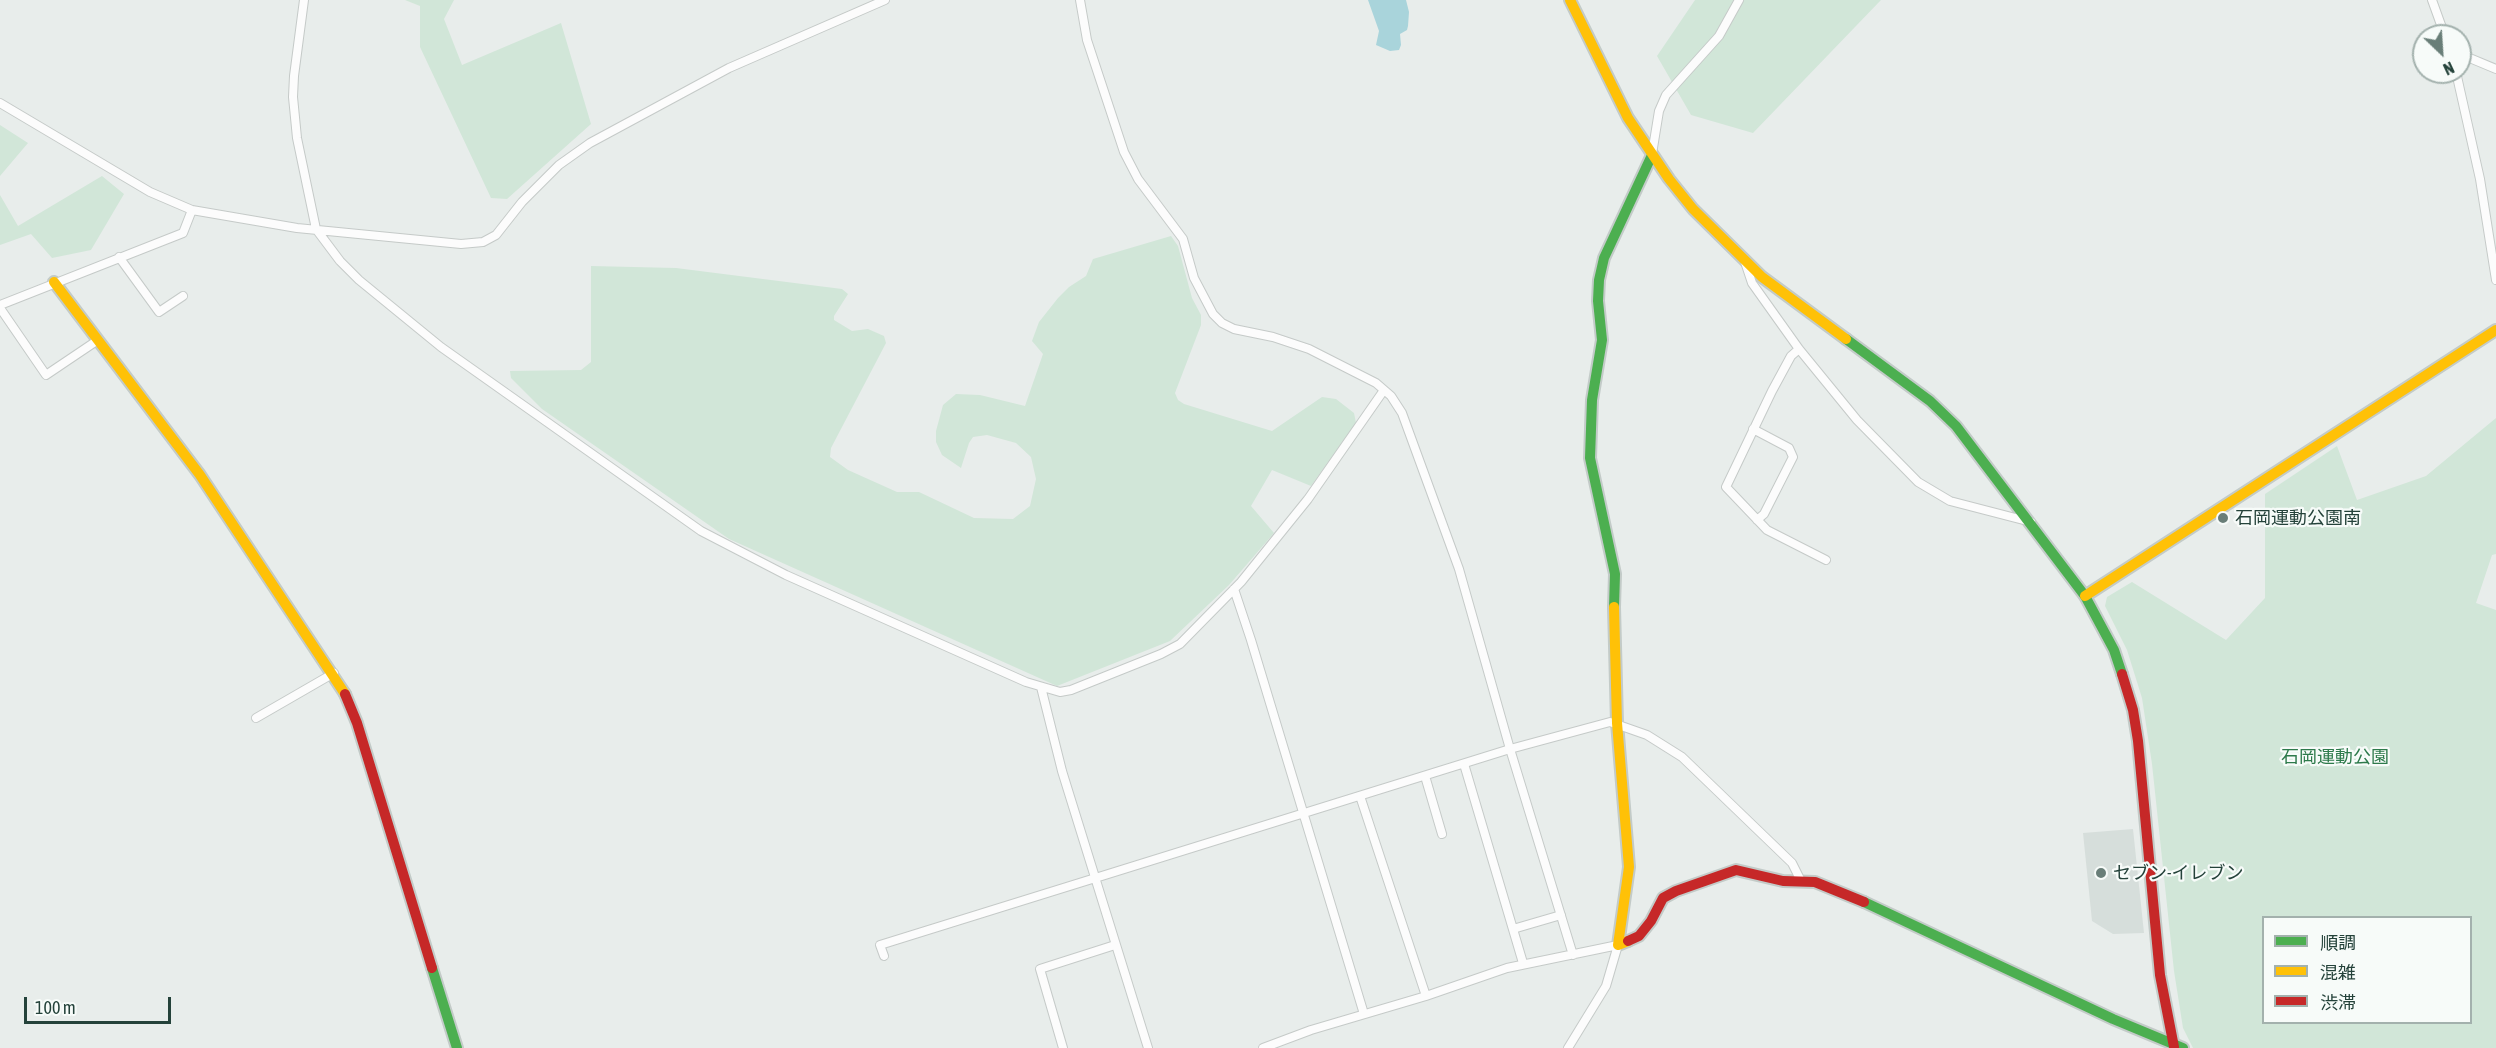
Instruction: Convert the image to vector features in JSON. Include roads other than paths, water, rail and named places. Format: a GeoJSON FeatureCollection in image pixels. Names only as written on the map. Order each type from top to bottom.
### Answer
{"type":"FeatureCollection","features":[{"type":"Feature","properties":{"kind":"street"},"geometry":{"type":"LineString","coordinates":[[304,0],[293,97],[297,138],[316,229],[340,261],[404,319],[701,531],[786,575],[1041,687],[1059,692],[1071,690],[1174,648],[1234,589],[1308,499],[1384,390]]}},
{"type":"Feature","properties":{"kind":"street"},"geometry":{"type":"LineString","coordinates":[[0,104],[141,187],[192,210],[275,225],[461,244],[483,242],[496,235],[537,186],[559,165],[590,143],[729,68],[885,0]]}},
{"type":"Feature","properties":{"kind":"street"},"geometry":{"type":"LineString","coordinates":[[1080,0],[1087,40],[1124,152],[1138,179],[1183,239],[1194,278],[1213,314],[1222,323],[1234,329],[1273,337],[1309,350],[1376,383],[1397,404],[1406,421],[1459,569],[1510,749],[1573,955]]}},
{"type":"Feature","properties":{"kind":"street"},"geometry":{"type":"LineString","coordinates":[[1570,0],[1615,93],[1652,155],[1693,209],[1745,262],[1783,294],[1937,408],[1970,442],[2085,596],[2114,650],[2133,710],[2138,741],[2160,975],[2173,1045]]}},
{"type":"Feature","properties":{"kind":"street"},"geometry":{"type":"LineString","coordinates":[[1568,1048],[1606,986],[1618,945],[1629,867],[1617,723],[1613,629],[1615,574],[1590,458],[1590,414],[1602,340],[1598,301],[1599,280],[1604,258],[1652,155],[1659,111],[1666,95],[1719,36],[1739,0]]}},
{"type":"Feature","properties":{"kind":"street"},"geometry":{"type":"LineString","coordinates":[[2432,0],[2441,24]]}},
{"type":"Feature","properties":{"kind":"street"},"geometry":{"type":"LineString","coordinates":[[2472,59],[2496,69]]}},
{"type":"Feature","properties":{"kind":"street"},"geometry":{"type":"LineString","coordinates":[[2459,84],[2480,179],[2496,280]]}},
{"type":"Feature","properties":{"kind":"street"},"geometry":{"type":"LineString","coordinates":[[98,340],[46,375],[0,306],[54,282],[183,233],[192,210]]}},
{"type":"Feature","properties":{"kind":"street"},"geometry":{"type":"LineString","coordinates":[[119,257],[159,312],[183,296]]}},
{"type":"Feature","properties":{"kind":"street"},"geometry":{"type":"LineString","coordinates":[[1745,262],[1752,283],[1799,349],[1857,420],[1918,482],[1950,501],[2031,522]]}},
{"type":"Feature","properties":{"kind":"street"},"geometry":{"type":"LineString","coordinates":[[54,282],[200,475],[342,687],[357,723],[457,1048]]}},
{"type":"Feature","properties":{"kind":"street"},"geometry":{"type":"LineString","coordinates":[[2085,596],[2496,330]]}},
{"type":"Feature","properties":{"kind":"street"},"geometry":{"type":"LineString","coordinates":[[1799,349],[1791,356],[1726,484],[1728,491],[1773,534],[1826,560]]}},
{"type":"Feature","properties":{"kind":"street"},"geometry":{"type":"LineString","coordinates":[[1753,429],[1789,448],[1793,457],[1764,514],[1757,520]]}},
{"type":"Feature","properties":{"kind":"street"},"geometry":{"type":"LineString","coordinates":[[1234,589],[1364,1014]]}},
{"type":"Feature","properties":{"kind":"street"},"geometry":{"type":"LineString","coordinates":[[256,718],[334,673]]}},
{"type":"Feature","properties":{"kind":"street"},"geometry":{"type":"LineString","coordinates":[[1041,687],[1062,771],[1148,1048]]}},
{"type":"Feature","properties":{"kind":"street"},"geometry":{"type":"LineString","coordinates":[[884,956],[880,945],[1601,722],[1617,723],[1647,735],[1682,757],[1792,863],[1801,881]]}},
{"type":"Feature","properties":{"kind":"street"},"geometry":{"type":"LineString","coordinates":[[1464,764],[1523,963]]}},
{"type":"Feature","properties":{"kind":"street"},"geometry":{"type":"LineString","coordinates":[[1425,776],[1442,834]]}},
{"type":"Feature","properties":{"kind":"street"},"geometry":{"type":"LineString","coordinates":[[1360,796],[1426,996]]}},
{"type":"Feature","properties":{"kind":"street"},"geometry":{"type":"LineString","coordinates":[[1263,1048],[1301,1033],[1426,996],[1523,963],[1618,945],[1639,936],[1651,921],[1663,898],[1676,891],[1736,870],[1783,881],[1815,882],[1842,892],[2113,1019],[2182,1048]]}},
{"type":"Feature","properties":{"kind":"street"},"geometry":{"type":"LineString","coordinates":[[1513,929],[1561,915]]}},
{"type":"Feature","properties":{"kind":"street"},"geometry":{"type":"LineString","coordinates":[[1063,1048],[1040,969],[1115,945]]}},
{"type":"Feature","properties":{"kind":"water"},"geometry":{"type":"Polygon","coordinates":[[[1368,0],[1406,0],[1409,12],[1408,26],[1407,30],[1400,34],[1399,50],[1390,51],[1376,45],[1379,31],[1368,0]]]}},
{"type":"Feature","properties":{"kind":"place","name":"石岡運動公園南"},"geometry":{"type":"Point","coordinates":[2223,518]}},
{"type":"Feature","properties":{"kind":"place","name":"セブン-イレブン"},"geometry":{"type":"Point","coordinates":[2101,873]}},
{"type":"Feature","properties":{"kind":"park label","name":"石岡運動公園"},"geometry":{"type":"Point","coordinates":[2335,757]}}]}
